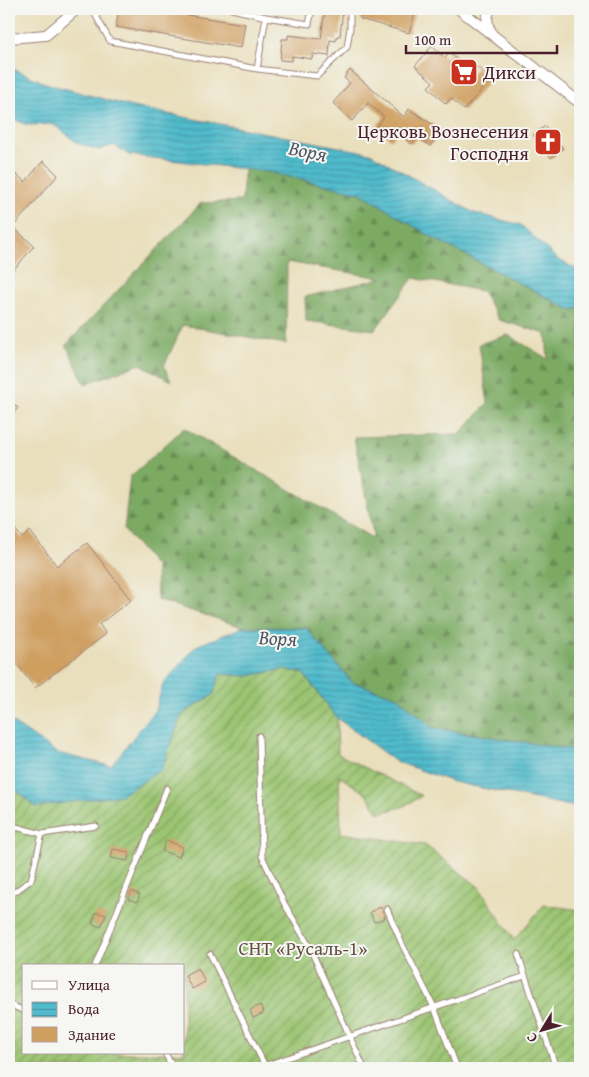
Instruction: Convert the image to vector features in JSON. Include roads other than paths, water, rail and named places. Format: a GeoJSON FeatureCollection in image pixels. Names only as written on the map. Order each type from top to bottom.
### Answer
{"type":"FeatureCollection","features":[{"type":"Feature","properties":{"kind":"street"},"geometry":{"type":"LineString","coordinates":[[9,38],[46,35],[77,9]]}},
{"type":"Feature","properties":{"kind":"street"},"geometry":{"type":"LineString","coordinates":[[459,9],[580,103]]}},
{"type":"Feature","properties":{"kind":"street"},"geometry":{"type":"LineString","coordinates":[[490,9],[486,16],[488,26],[493,35]]}},
{"type":"Feature","properties":{"kind":"lane"},"geometry":{"type":"LineString","coordinates":[[92,9],[110,41],[257,69],[317,76],[347,47],[350,9]]}},
{"type":"Feature","properties":{"kind":"lane"},"geometry":{"type":"LineString","coordinates":[[232,9],[309,24],[312,9]]}},
{"type":"Feature","properties":{"kind":"lane"},"geometry":{"type":"LineString","coordinates":[[257,69],[266,17]]}},
{"type":"Feature","properties":{"kind":"lane"},"geometry":{"type":"LineString","coordinates":[[260,736],[262,856],[284,903],[310,946],[364,1068]]}},
{"type":"Feature","properties":{"kind":"lane"},"geometry":{"type":"LineString","coordinates":[[97,964],[166,788]]}},
{"type":"Feature","properties":{"kind":"lane"},"geometry":{"type":"LineString","coordinates":[[9,825],[42,834],[96,826]]}},
{"type":"Feature","properties":{"kind":"lane"},"geometry":{"type":"LineString","coordinates":[[9,896],[30,880],[42,834]]}},
{"type":"Feature","properties":{"kind":"lane"},"geometry":{"type":"LineString","coordinates":[[387,909],[402,944],[434,1007],[457,1068]]}},
{"type":"Feature","properties":{"kind":"lane"},"geometry":{"type":"LineString","coordinates":[[210,954],[266,1068]]}},
{"type":"Feature","properties":{"kind":"lane"},"geometry":{"type":"LineString","coordinates":[[518,954],[556,1068]]}},
{"type":"Feature","properties":{"kind":"lane"},"geometry":{"type":"LineString","coordinates":[[258,1068],[525,976]]}},
{"type":"Feature","properties":{"kind":"lane"},"geometry":{"type":"LineString","coordinates":[[9,1004],[22,1010]]}},
{"type":"Feature","properties":{"kind":"lane"},"geometry":{"type":"LineString","coordinates":[[166,1054],[173,1068]]}},
{"type":"Feature","properties":{"kind":"water","name":"Воря"},"geometry":{"type":"Polygon","coordinates":[[[9,67],[45,83],[132,107],[370,153],[474,213],[521,225],[557,259],[580,271],[580,308],[571,310],[433,238],[361,193],[269,172],[129,155],[114,145],[99,150],[79,144],[53,124],[27,125],[9,117],[9,67]]]}},
{"type":"Feature","properties":{"kind":"water","name":"Воря"},"geometry":{"type":"Polygon","coordinates":[[[243,627],[306,628],[352,682],[398,697],[433,728],[580,751],[580,808],[453,782],[395,761],[337,718],[303,673],[285,669],[248,676],[220,674],[213,695],[182,714],[161,770],[121,795],[36,807],[9,784],[9,720],[57,753],[111,766],[155,710],[163,684],[196,646],[243,627]]]}},
{"type":"Feature","properties":{"kind":"place","name":"Дикси"},"geometry":{"type":"Point","coordinates":[464,72]}},
{"type":"Feature","properties":{"kind":"place","name":"Церковь Вознесения Господня"},"geometry":{"type":"Point","coordinates":[548,142]}},
{"type":"Feature","properties":{"kind":"park label","name":"СНТ «Русаль-1»"},"geometry":{"type":"Point","coordinates":[303,948]}}]}
